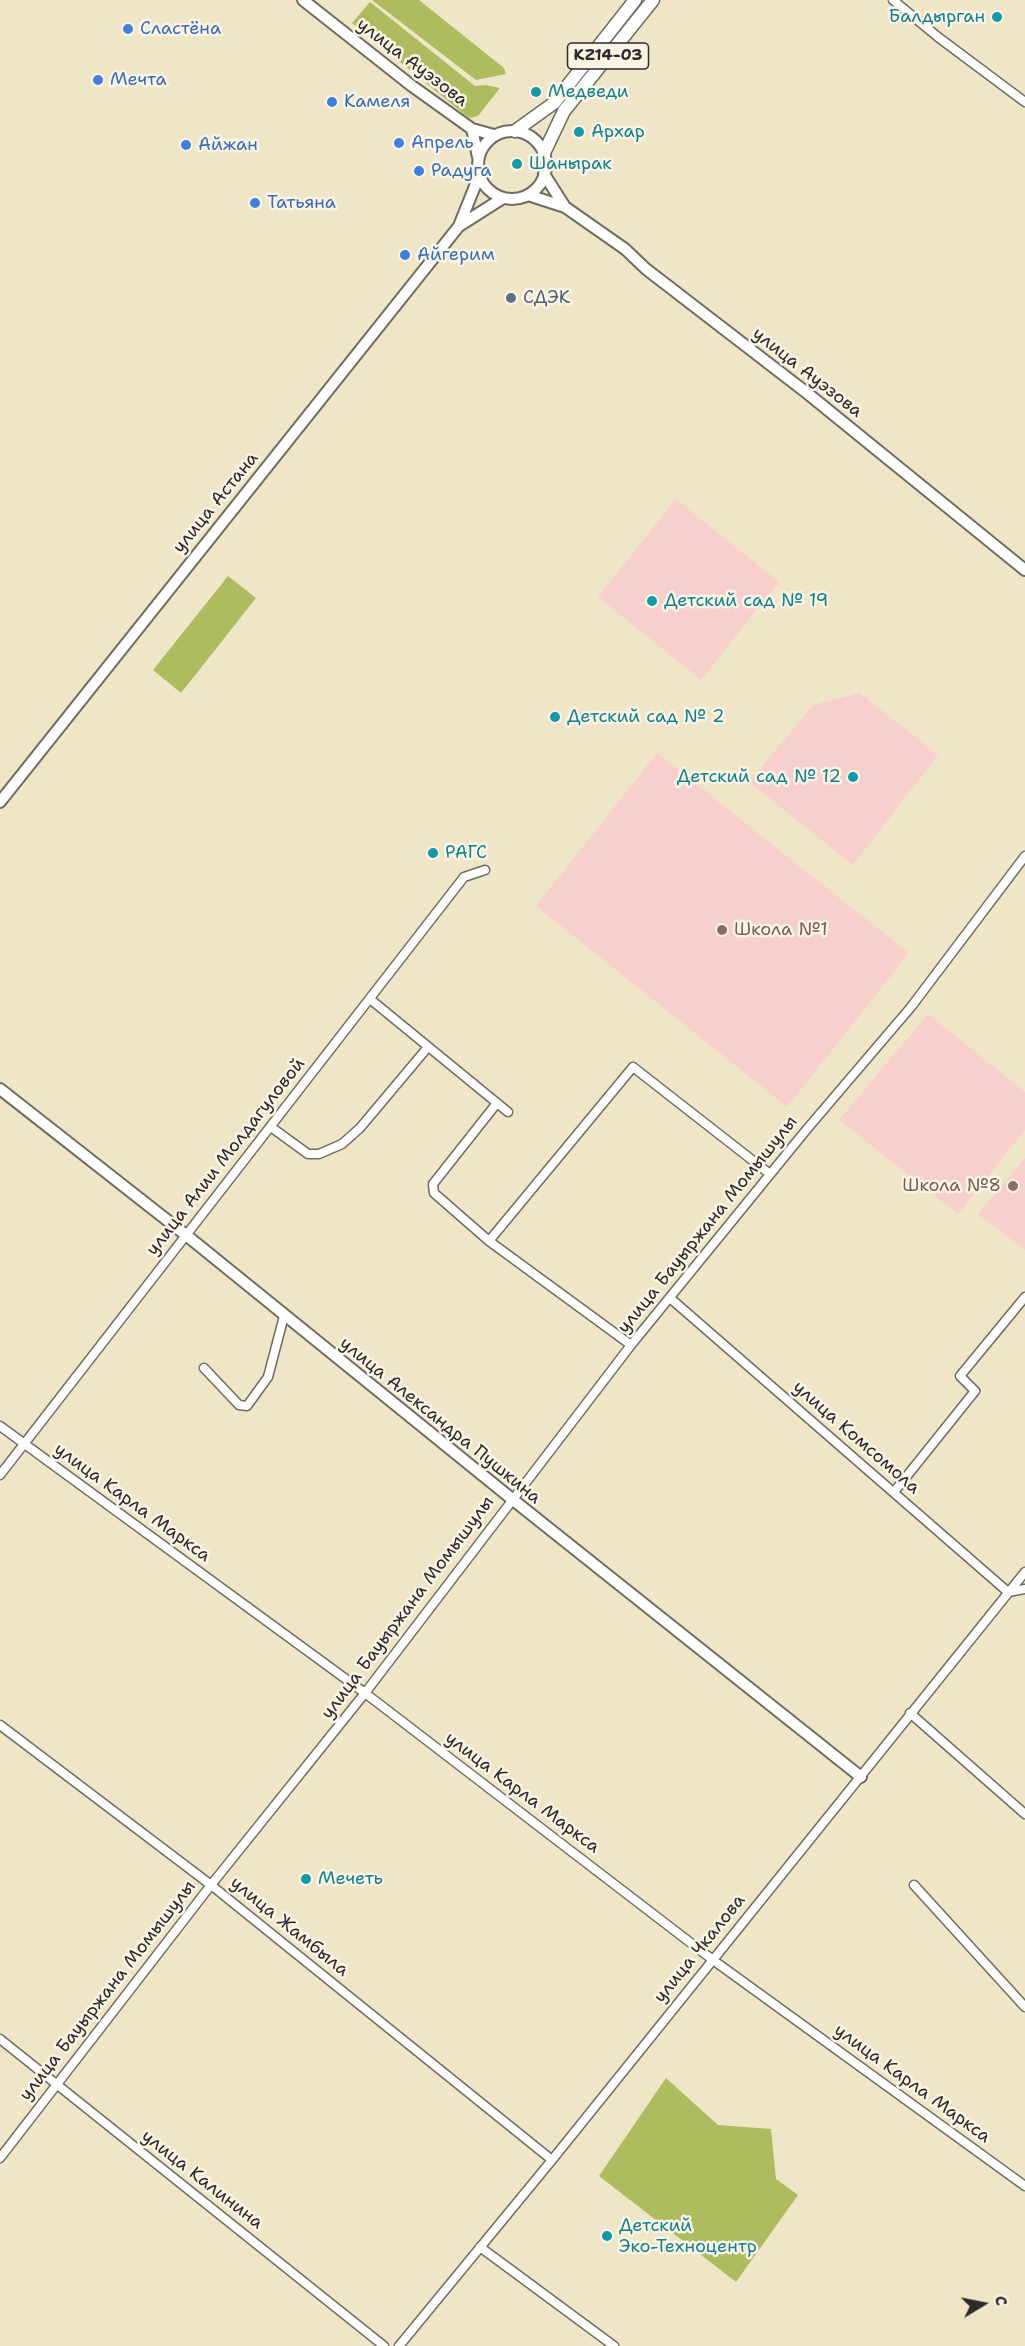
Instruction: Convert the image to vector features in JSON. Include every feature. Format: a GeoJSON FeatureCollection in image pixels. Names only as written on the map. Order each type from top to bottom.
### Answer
{"type":"FeatureCollection","features":[{"type":"Feature","properties":{"kind":"main road","name":"KZ14-03"},"geometry":{"type":"LineString","coordinates":[[514,131],[554,103],[635,0]]}},
{"type":"Feature","properties":{"kind":"main road","name":"KZ14-03"},"geometry":{"type":"LineString","coordinates":[[544,153],[564,111],[653,0]]}},
{"type":"Feature","properties":{"kind":"street","name":"улица Ауэзова"},"geometry":{"type":"LineString","coordinates":[[303,0],[412,86],[472,129]]}},
{"type":"Feature","properties":{"kind":"street"},"geometry":{"type":"LineString","coordinates":[[893,0],[1025,102]]}},
{"type":"Feature","properties":{"kind":"street"},"geometry":{"type":"LineString","coordinates":[[459,226],[479,176],[478,157],[472,129],[494,135]]}},
{"type":"Feature","properties":{"kind":"street"},"geometry":{"type":"LineString","coordinates":[[478,157],[484,144],[494,135],[504,131],[514,131],[532,138],[544,153],[546,164],[538,186],[528,195],[515,199],[503,198],[489,190],[479,176]]}},
{"type":"Feature","properties":{"kind":"street"},"geometry":{"type":"LineString","coordinates":[[544,174],[565,207]]}},
{"type":"Feature","properties":{"kind":"street"},"geometry":{"type":"LineString","coordinates":[[528,195],[565,207]]}},
{"type":"Feature","properties":{"kind":"street"},"geometry":{"type":"LineString","coordinates":[[459,226],[503,198]]}},
{"type":"Feature","properties":{"kind":"street","name":"улица Ауэзова"},"geometry":{"type":"LineString","coordinates":[[565,207],[625,249],[645,269],[807,393],[1025,570]]}},
{"type":"Feature","properties":{"kind":"street","name":"улица Астана"},"geometry":{"type":"LineString","coordinates":[[0,802],[459,226]]}},
{"type":"Feature","properties":{"kind":"street","name":"улица Бауыржана Момышулы"},"geometry":{"type":"LineString","coordinates":[[0,2158],[211,1885],[365,1693],[631,1345],[770,1174],[911,1007],[1025,856]]}},
{"type":"Feature","properties":{"kind":"street","name":"улица Алии Молдагуловой"},"geometry":{"type":"LineString","coordinates":[[0,1475],[464,878],[485,870]]}},
{"type":"Feature","properties":{"kind":"street"},"geometry":{"type":"LineString","coordinates":[[370,999],[508,1112]]}},
{"type":"Feature","properties":{"kind":"street"},"geometry":{"type":"LineString","coordinates":[[271,1128],[308,1154],[319,1154],[336,1146],[360,1128],[428,1047]]}},
{"type":"Feature","properties":{"kind":"street"},"geometry":{"type":"LineString","coordinates":[[489,1241],[633,1067],[770,1174]]}},
{"type":"Feature","properties":{"kind":"street","name":"улица Александра Пушкина"},"geometry":{"type":"LineString","coordinates":[[0,1089],[186,1235],[284,1316],[861,1777]]}},
{"type":"Feature","properties":{"kind":"street"},"geometry":{"type":"LineString","coordinates":[[497,1103],[433,1184],[434,1193],[489,1241],[631,1345]]}},
{"type":"Feature","properties":{"kind":"street"},"geometry":{"type":"LineString","coordinates":[[894,1492],[975,1391],[960,1376],[1025,1297]]}},
{"type":"Feature","properties":{"kind":"street","name":"улица Комсомола"},"geometry":{"type":"LineString","coordinates":[[670,1298],[1008,1592]]}},
{"type":"Feature","properties":{"kind":"street"},"geometry":{"type":"LineString","coordinates":[[204,1368],[239,1405],[247,1406],[268,1377],[284,1316]]}},
{"type":"Feature","properties":{"kind":"street","name":"улица Карла Маркса"},"geometry":{"type":"LineString","coordinates":[[0,1426],[365,1693],[713,1960],[1025,2186]]}},
{"type":"Feature","properties":{"kind":"street","name":"улица Чкалова"},"geometry":{"type":"LineString","coordinates":[[399,2346],[552,2160],[1025,1572]]}},
{"type":"Feature","properties":{"kind":"street"},"geometry":{"type":"LineString","coordinates":[[1008,1592],[1025,1589]]}},
{"type":"Feature","properties":{"kind":"street"},"geometry":{"type":"LineString","coordinates":[[910,1713],[1025,1814]]}},
{"type":"Feature","properties":{"kind":"street","name":"улица Жамбыла"},"geometry":{"type":"LineString","coordinates":[[0,1725],[211,1885],[552,2160]]}},
{"type":"Feature","properties":{"kind":"street"},"geometry":{"type":"LineString","coordinates":[[914,1885],[1025,2007]]}},
{"type":"Feature","properties":{"kind":"street","name":"улица Калинина"},"geometry":{"type":"LineString","coordinates":[[0,2040],[384,2346]]}},
{"type":"Feature","properties":{"kind":"street"},"geometry":{"type":"LineString","coordinates":[[480,2247],[614,2346]]}},
{"type":"Feature","properties":{"kind":"shaded area"},"geometry":{"type":"Polygon","coordinates":[[[676,499],[779,582],[701,680],[598,597],[676,499]]]}},
{"type":"Feature","properties":{"kind":"shaded area"},"geometry":{"type":"Polygon","coordinates":[[[860,693],[938,755],[853,865],[749,782],[813,705],[860,693]]]}},
{"type":"Feature","properties":{"kind":"shaded area","name":"Школа №1"},"geometry":{"type":"Polygon","coordinates":[[[657,753],[909,953],[787,1107],[536,906],[657,753]]]}},
{"type":"Feature","properties":{"kind":"shaded area"},"geometry":{"type":"Polygon","coordinates":[[[928,1014],[1025,1092],[1025,1130],[958,1214],[839,1120],[928,1014]]]}},
{"type":"Feature","properties":{"kind":"shaded area","name":"Школа №8"},"geometry":{"type":"Polygon","coordinates":[[[1025,1158],[1025,1250],[978,1214],[1025,1158]]]}},
{"type":"Feature","properties":{"kind":"green space"},"geometry":{"type":"Polygon","coordinates":[[[372,0],[419,0],[504,68],[506,74],[476,80],[372,0]]]}},
{"type":"Feature","properties":{"kind":"green space"},"geometry":{"type":"Polygon","coordinates":[[[370,2],[475,86],[486,85],[500,88],[478,116],[469,118],[352,23],[370,2]]]}},
{"type":"Feature","properties":{"kind":"green space"},"geometry":{"type":"Polygon","coordinates":[[[228,576],[256,598],[181,693],[153,670],[228,576]]]}},
{"type":"Feature","properties":{"kind":"green space"},"geometry":{"type":"Polygon","coordinates":[[[666,2078],[718,2125],[771,2129],[776,2179],[798,2195],[736,2282],[599,2176],[666,2078]]]}},
{"type":"Feature","properties":{"kind":"place","name":"Балдырган"},"geometry":{"type":"Point","coordinates":[997,17]}},
{"type":"Feature","properties":{"kind":"place","name":"Сластёна"},"geometry":{"type":"Point","coordinates":[128,29]}},
{"type":"Feature","properties":{"kind":"place","name":"Мечта"},"geometry":{"type":"Point","coordinates":[98,80]}},
{"type":"Feature","properties":{"kind":"place","name":"Медведи"},"geometry":{"type":"Point","coordinates":[536,92]}},
{"type":"Feature","properties":{"kind":"place","name":"Камеля"},"geometry":{"type":"Point","coordinates":[332,102]}},
{"type":"Feature","properties":{"kind":"place","name":"Архар"},"geometry":{"type":"Point","coordinates":[579,132]}},
{"type":"Feature","properties":{"kind":"place","name":"Апрель"},"geometry":{"type":"Point","coordinates":[399,143]}},
{"type":"Feature","properties":{"kind":"place","name":"Айжан"},"geometry":{"type":"Point","coordinates":[186,145]}},
{"type":"Feature","properties":{"kind":"place","name":"Шанырак"},"geometry":{"type":"Point","coordinates":[517,164]}},
{"type":"Feature","properties":{"kind":"place","name":"Радуга"},"geometry":{"type":"Point","coordinates":[419,171]}},
{"type":"Feature","properties":{"kind":"place","name":"Татьяна"},"geometry":{"type":"Point","coordinates":[255,203]}},
{"type":"Feature","properties":{"kind":"place","name":"Айгерим"},"geometry":{"type":"Point","coordinates":[405,255]}},
{"type":"Feature","properties":{"kind":"place","name":"СДЭК"},"geometry":{"type":"Point","coordinates":[511,298]}},
{"type":"Feature","properties":{"kind":"place","name":"Детский сад № 19"},"geometry":{"type":"Point","coordinates":[652,601]}},
{"type":"Feature","properties":{"kind":"place","name":"Детский сад № 2"},"geometry":{"type":"Point","coordinates":[555,717]}},
{"type":"Feature","properties":{"kind":"place","name":"Детский сад № 12"},"geometry":{"type":"Point","coordinates":[853,777]}},
{"type":"Feature","properties":{"kind":"place","name":"РАГС"},"geometry":{"type":"Point","coordinates":[433,853]}},
{"type":"Feature","properties":{"kind":"place","name":"Школа №1"},"geometry":{"type":"Point","coordinates":[722,930]}},
{"type":"Feature","properties":{"kind":"place","name":"Школа №8"},"geometry":{"type":"Point","coordinates":[1013,1186]}},
{"type":"Feature","properties":{"kind":"place","name":"Мечеть"},"geometry":{"type":"Point","coordinates":[306,1879]}},
{"type":"Feature","properties":{"kind":"place","name":"Детский Эко-Техноцентр"},"geometry":{"type":"Point","coordinates":[607,2236]}}]}
